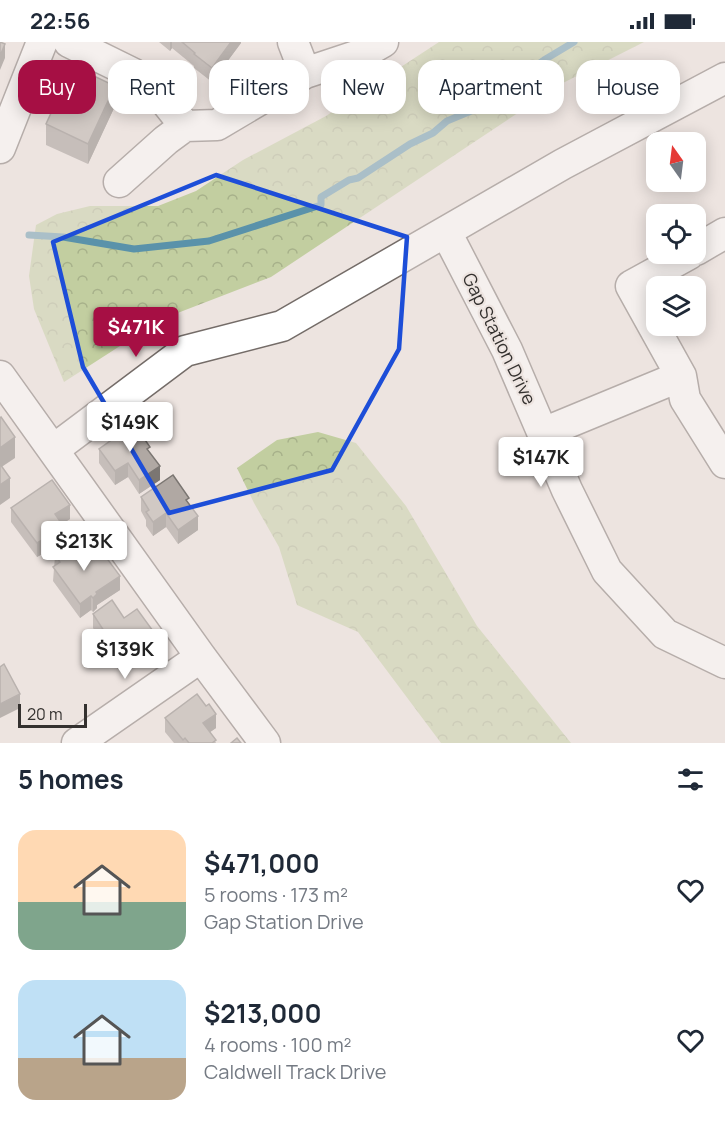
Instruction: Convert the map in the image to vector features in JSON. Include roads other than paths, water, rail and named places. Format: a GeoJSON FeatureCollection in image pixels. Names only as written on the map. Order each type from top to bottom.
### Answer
{"type":"FeatureCollection","features":[{"type":"Feature","properties":{"kind":"street"},"geometry":{"type":"LineString","coordinates":[[0,148],[42,42]]}},
{"type":"Feature","properties":{"kind":"street"},"geometry":{"type":"LineString","coordinates":[[69,42],[134,74],[162,97],[185,126]]}},
{"type":"Feature","properties":{"kind":"street"},"geometry":{"type":"LineString","coordinates":[[293,42],[300,60]]}},
{"type":"Feature","properties":{"kind":"street"},"geometry":{"type":"LineString","coordinates":[[309,72],[362,54],[383,42]]}},
{"type":"Feature","properties":{"kind":"street"},"geometry":{"type":"LineString","coordinates":[[53,450],[185,351],[282,327],[563,164],[725,78]]}},
{"type":"Feature","properties":{"kind":"street"},"geometry":{"type":"LineString","coordinates":[[119,182],[185,126],[217,125],[236,114]]}},
{"type":"Feature","properties":{"kind":"street","name":"Gap Station Drive"},"geometry":{"type":"LineString","coordinates":[[446,232],[507,350],[567,490],[607,572],[665,634],[725,663]]}},
{"type":"Feature","properties":{"kind":"street"},"geometry":{"type":"LineString","coordinates":[[706,244],[725,233]]}},
{"type":"Feature","properties":{"kind":"street"},"geometry":{"type":"LineString","coordinates":[[671,264],[631,286],[681,376],[685,399],[725,463]]}},
{"type":"Feature","properties":{"kind":"street"},"geometry":{"type":"LineString","coordinates":[[0,376],[265,743]]}},
{"type":"Feature","properties":{"kind":"street"},"geometry":{"type":"LineString","coordinates":[[543,434],[681,376]]}},
{"type":"Feature","properties":{"kind":"street"},"geometry":{"type":"LineString","coordinates":[[77,743],[201,657]]}},
{"type":"Feature","properties":{"kind":"waterway"},"geometry":{"type":"LineString","coordinates":[[29,235],[63,237],[134,249],[209,241],[321,205],[321,197],[349,180],[358,178],[410,144],[433,133],[447,121],[471,111],[574,42]]}}]}
